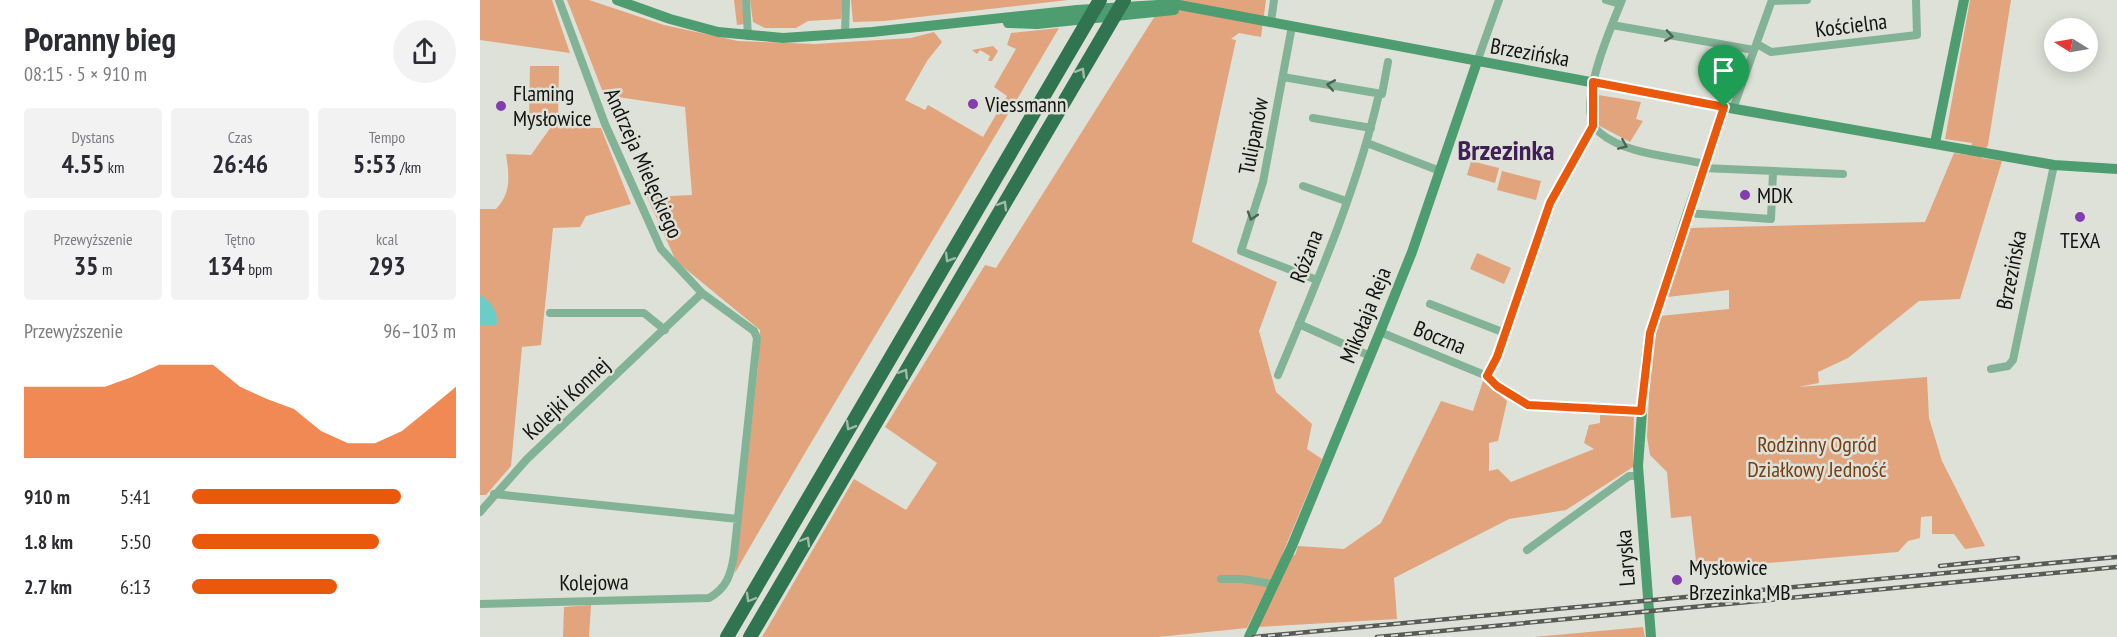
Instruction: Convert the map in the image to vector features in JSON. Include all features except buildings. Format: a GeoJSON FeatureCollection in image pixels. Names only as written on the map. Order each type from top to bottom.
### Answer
{"type":"FeatureCollection","features":[{"type":"Feature","properties":{"kind":"highway"},"geometry":{"type":"LineString","coordinates":[[729,634],[1100,0]]}},
{"type":"Feature","properties":{"kind":"highway"},"geometry":{"type":"LineString","coordinates":[[752,633],[1124,0]]}},
{"type":"Feature","properties":{"kind":"main road","name":"Brzezińska"},"geometry":{"type":"LineString","coordinates":[[617,0],[670,20],[748,36],[783,38],[958,23],[1037,24],[1177,10],[1207,10],[1728,108],[2054,165],[2117,169]]}},
{"type":"Feature","properties":{"kind":"main road"},"geometry":{"type":"LineString","coordinates":[[1935,143],[1964,0]]}},
{"type":"Feature","properties":{"kind":"main road","name":"Mikołaja Reja"},"geometry":{"type":"LineString","coordinates":[[1249,637],[1292,546],[1380,332],[1440,171],[1477,62]]}},
{"type":"Feature","properties":{"kind":"main road","name":"Laryska"},"geometry":{"type":"LineString","coordinates":[[1651,637],[1639,476],[1641,411],[1650,333],[1687,213],[1728,108]]}},
{"type":"Feature","properties":{"kind":"street","name":"Andrzeja Mielęckiego"},"geometry":{"type":"LineString","coordinates":[[559,0],[605,124],[661,249],[702,293],[754,331],[757,338],[734,555],[727,583],[720,592],[709,598]]}},
{"type":"Feature","properties":{"kind":"street"},"geometry":{"type":"LineString","coordinates":[[746,0],[748,36]]}},
{"type":"Feature","properties":{"kind":"street"},"geometry":{"type":"LineString","coordinates":[[845,34],[848,15],[846,0]]}},
{"type":"Feature","properties":{"kind":"street"},"geometry":{"type":"LineString","coordinates":[[1271,22],[1274,0]]}},
{"type":"Feature","properties":{"kind":"street","name":"Mikołaja Reja"},"geometry":{"type":"LineString","coordinates":[[1477,62],[1499,0]]}},
{"type":"Feature","properties":{"kind":"street"},"geometry":{"type":"LineString","coordinates":[[1606,0],[1621,2],[1595,68],[1593,126],[1599,133],[1629,148],[1704,166],[1773,172],[1843,174]]}},
{"type":"Feature","properties":{"kind":"street","name":"Kościelna"},"geometry":{"type":"LineString","coordinates":[[1728,108],[1755,47],[1772,0],[1808,0]]}},
{"type":"Feature","properties":{"kind":"street","name":"Kościelna"},"geometry":{"type":"LineString","coordinates":[[1755,47],[1771,52],[1917,35],[1916,0]]}},
{"type":"Feature","properties":{"kind":"street"},"geometry":{"type":"LineString","coordinates":[[1612,25],[1755,47]]}},
{"type":"Feature","properties":{"kind":"street","name":"Tulipanów"},"geometry":{"type":"LineString","coordinates":[[1292,26],[1263,182],[1241,251],[1317,280]]}},
{"type":"Feature","properties":{"kind":"street","name":"Różana"},"geometry":{"type":"LineString","coordinates":[[1278,375],[1317,280],[1367,143],[1388,62]]}},
{"type":"Feature","properties":{"kind":"street"},"geometry":{"type":"LineString","coordinates":[[1283,77],[1380,94]]}},
{"type":"Feature","properties":{"kind":"street"},"geometry":{"type":"LineString","coordinates":[[1313,118],[1371,128]]}},
{"type":"Feature","properties":{"kind":"street","name":"Boczna"},"geometry":{"type":"LineString","coordinates":[[1487,376],[1505,333],[1550,203],[1593,126]]}},
{"type":"Feature","properties":{"kind":"street"},"geometry":{"type":"LineString","coordinates":[[1367,143],[1440,171]]}},
{"type":"Feature","properties":{"kind":"street","name":"Brzezińska"},"geometry":{"type":"LineString","coordinates":[[1992,369],[2008,366],[2013,360],[2054,165]]}},
{"type":"Feature","properties":{"kind":"street"},"geometry":{"type":"LineString","coordinates":[[1687,213],[1771,219],[1773,172]]}},
{"type":"Feature","properties":{"kind":"street"},"geometry":{"type":"LineString","coordinates":[[1303,186],[1346,201]]}},
{"type":"Feature","properties":{"kind":"street","name":"Kolejki Konnej"},"geometry":{"type":"LineString","coordinates":[[480,512],[527,459],[702,293]]}},
{"type":"Feature","properties":{"kind":"street"},"geometry":{"type":"LineString","coordinates":[[1430,304],[1505,333]]}},
{"type":"Feature","properties":{"kind":"street"},"geometry":{"type":"LineString","coordinates":[[550,313],[644,313],[664,330]]}},
{"type":"Feature","properties":{"kind":"street"},"geometry":{"type":"LineString","coordinates":[[1299,324],[1370,356]]}},
{"type":"Feature","properties":{"kind":"street","name":"Boczna"},"geometry":{"type":"LineString","coordinates":[[1380,332],[1487,376],[1515,399],[1528,405],[1641,411]]}},
{"type":"Feature","properties":{"kind":"street","name":"Laryska"},"geometry":{"type":"LineString","coordinates":[[1527,550],[1629,476],[1639,476]]}},
{"type":"Feature","properties":{"kind":"street"},"geometry":{"type":"LineString","coordinates":[[494,494],[738,519]]}},
{"type":"Feature","properties":{"kind":"street"},"geometry":{"type":"LineString","coordinates":[[1221,579],[1275,581]]}},
{"type":"Feature","properties":{"kind":"street","name":"Kolejowa"},"geometry":{"type":"LineString","coordinates":[[480,604],[709,598]]}},
{"type":"Feature","properties":{"kind":"green space"},"geometry":{"type":"Polygon","coordinates":[[[480,0],[552,0],[570,53],[480,40],[480,0]]]}},
{"type":"Feature","properties":{"kind":"green space"},"geometry":{"type":"Polygon","coordinates":[[[567,0],[589,0],[664,25],[738,41],[815,44],[911,38],[934,32],[942,42],[927,61],[905,100],[925,110],[928,105],[983,137],[1007,96],[994,87],[1016,49],[1007,45],[1011,33],[1059,28],[735,573],[760,330],[676,261],[647,197],[692,195],[685,107],[604,95],[567,0]]]}},
{"type":"Feature","properties":{"kind":"green space"},"geometry":{"type":"Polygon","coordinates":[[[734,0],[742,0],[744,24],[737,25],[734,0]]]}},
{"type":"Feature","properties":{"kind":"green space"},"geometry":{"type":"Polygon","coordinates":[[[750,0],[843,0],[841,19],[808,21],[796,28],[765,28],[753,22],[750,0]]]}},
{"type":"Feature","properties":{"kind":"green space"},"geometry":{"type":"Polygon","coordinates":[[[851,0],[1068,0],[884,21],[853,22],[851,0]]]}},
{"type":"Feature","properties":{"kind":"green space"},"geometry":{"type":"Polygon","coordinates":[[[1165,0],[1266,0],[1261,37],[1239,33],[1231,39],[1236,40],[1192,242],[1277,282],[1259,331],[1276,392],[1312,424],[1307,449],[1322,459],[1282,555],[1295,555],[1298,546],[1344,549],[1381,523],[1441,401],[1473,411],[1483,381],[1507,401],[1498,441],[1489,443],[1489,471],[1498,469],[1511,482],[1594,449],[1584,443],[1589,425],[1600,423],[1600,411],[1634,413],[1633,467],[1566,510],[1509,519],[1394,578],[1397,619],[1258,627],[1279,563],[1247,628],[1158,637],[762,637],[854,479],[906,510],[937,463],[885,427],[985,265],[996,268],[1165,0]]]}},
{"type":"Feature","properties":{"kind":"green space","name":"Rodzinny Ogród Działkowy Jedność"},"geometry":{"type":"Polygon","coordinates":[[[1970,0],[2011,0],[1988,145],[1981,158],[2002,161],[1960,299],[1919,301],[1848,358],[1818,372],[1819,383],[1798,387],[1927,377],[1929,418],[1942,461],[1985,546],[1965,549],[1954,534],[1932,534],[1932,516],[1921,517],[1920,538],[1908,541],[1898,552],[1768,563],[1696,561],[1691,516],[1671,518],[1667,472],[1650,455],[1647,437],[1651,354],[1660,316],[1729,309],[1729,290],[1667,297],[1688,228],[1925,222],[1954,153],[1969,155],[1972,143],[1945,139],[1970,0]]]}},
{"type":"Feature","properties":{"kind":"green space"},"geometry":{"type":"Polygon","coordinates":[[[993,46],[998,51],[992,61],[988,61],[990,56],[980,50],[977,54],[972,50],[993,46]]]}},
{"type":"Feature","properties":{"kind":"green space"},"geometry":{"type":"Polygon","coordinates":[[[530,66],[559,66],[558,121],[529,120],[530,66]]]}},
{"type":"Feature","properties":{"kind":"green space"},"geometry":{"type":"Polygon","coordinates":[[[1598,95],[1641,102],[1636,119],[1643,121],[1630,142],[1596,124],[1598,95]]]}},
{"type":"Feature","properties":{"kind":"green space"},"geometry":{"type":"Polygon","coordinates":[[[551,127],[601,128],[631,204],[586,216],[580,227],[553,228],[541,345],[522,347],[511,466],[486,495],[480,495],[480,209],[496,209],[505,196],[508,183],[506,154],[531,155],[551,127]]]}},
{"type":"Feature","properties":{"kind":"green space"},"geometry":{"type":"Polygon","coordinates":[[[1471,161],[1499,168],[1495,183],[1467,175],[1471,161]]]}},
{"type":"Feature","properties":{"kind":"green space"},"geometry":{"type":"Polygon","coordinates":[[[1502,171],[1541,181],[1536,200],[1497,190],[1502,171]]]}},
{"type":"Feature","properties":{"kind":"green space"},"geometry":{"type":"Polygon","coordinates":[[[1477,253],[1511,268],[1504,284],[1470,269],[1477,253]]]}},
{"type":"Feature","properties":{"kind":"green space"},"geometry":{"type":"Polygon","coordinates":[[[591,605],[589,637],[563,637],[564,607],[591,605]]]}},
{"type":"Feature","properties":{"kind":"green space"},"geometry":{"type":"Polygon","coordinates":[[[1643,627],[1645,637],[1534,637],[1643,627]]]}},
{"type":"Feature","properties":{"kind":"water"},"geometry":{"type":"Polygon","coordinates":[[[480,295],[494,308],[497,317],[496,326],[480,326],[480,295]]]}},
{"type":"Feature","properties":{"kind":"railway"},"geometry":{"type":"LineString","coordinates":[[1254,637],[2117,557]]}},
{"type":"Feature","properties":{"kind":"railway"},"geometry":{"type":"LineString","coordinates":[[1940,566],[2018,558]]}},
{"type":"Feature","properties":{"kind":"railway"},"geometry":{"type":"LineString","coordinates":[[1377,637],[2117,567]]}},
{"type":"Feature","properties":{"kind":"place","name":"Viessmann"},"geometry":{"type":"Point","coordinates":[973,104]}},
{"type":"Feature","properties":{"kind":"place","name":"Flaming Mysłowice"},"geometry":{"type":"Point","coordinates":[501,106]}},
{"type":"Feature","properties":{"kind":"place","name":"MDK"},"geometry":{"type":"Point","coordinates":[1745,195]}},
{"type":"Feature","properties":{"kind":"place","name":"TEXA"},"geometry":{"type":"Point","coordinates":[2080,217]}},
{"type":"Feature","properties":{"kind":"place","name":"Mysłowice Brzezinka MB"},"geometry":{"type":"Point","coordinates":[1677,580]}},
{"type":"Feature","properties":{"kind":"district","name":"Brzezinka"},"geometry":{"type":"Point","coordinates":[1506,150]}},
{"type":"Feature","properties":{"kind":"route"},"geometry":{"type":"LineString","coordinates":[[1593,82],[1724,107],[1650,333],[1641,411],[1528,405],[1497,386],[1487,376],[1497,357],[1550,203],[1593,126],[1593,82]]}}]}
